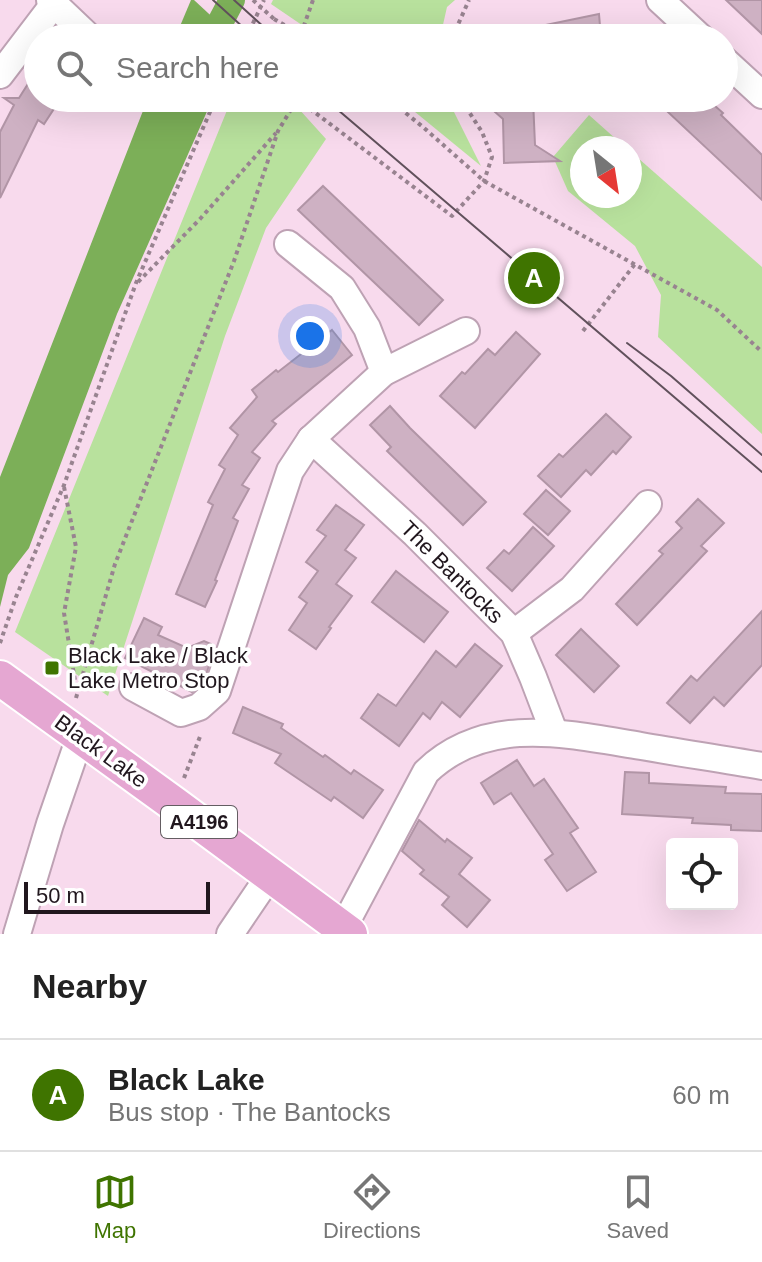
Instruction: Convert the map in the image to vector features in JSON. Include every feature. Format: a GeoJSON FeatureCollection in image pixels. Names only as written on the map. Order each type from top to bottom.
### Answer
{"type":"FeatureCollection","features":[{"type":"Feature","properties":{"kind":"main road","name":"Black Lake"},"geometry":{"type":"LineString","coordinates":[[0,678],[346,931]]}},
{"type":"Feature","properties":{"kind":"street"},"geometry":{"type":"LineString","coordinates":[[660,0],[686,24]]}},
{"type":"Feature","properties":{"kind":"street"},"geometry":{"type":"LineString","coordinates":[[36,24],[52,2],[75,24]]}},
{"type":"Feature","properties":{"kind":"street"},"geometry":{"type":"LineString","coordinates":[[0,75],[24,41]]}},
{"type":"Feature","properties":{"kind":"street"},"geometry":{"type":"LineString","coordinates":[[738,73],[762,95]]}},
{"type":"Feature","properties":{"kind":"street"},"geometry":{"type":"LineString","coordinates":[[288,244],[342,288],[367,328],[384,372]]}},
{"type":"Feature","properties":{"kind":"street"},"geometry":{"type":"LineString","coordinates":[[133,687],[181,713],[199,707],[217,691],[290,471],[311,439],[384,372],[466,331]]}},
{"type":"Feature","properties":{"kind":"street","name":"The Bantocks"},"geometry":{"type":"LineString","coordinates":[[311,439],[415,534],[514,633],[554,732]]}},
{"type":"Feature","properties":{"kind":"street"},"geometry":{"type":"LineString","coordinates":[[514,633],[572,589],[648,504]]}},
{"type":"Feature","properties":{"kind":"street"},"geometry":{"type":"LineString","coordinates":[[346,931],[426,772],[441,757],[466,744],[495,736],[554,732],[762,766]]}},
{"type":"Feature","properties":{"kind":"street"},"geometry":{"type":"LineString","coordinates":[[17,934],[80,737]]}},
{"type":"Feature","properties":{"kind":"street"},"geometry":{"type":"LineString","coordinates":[[230,934],[270,875]]}},
{"type":"Feature","properties":{"kind":"path"},"geometry":{"type":"LineString","coordinates":[[253,0],[283,24]]}},
{"type":"Feature","properties":{"kind":"path"},"geometry":{"type":"LineString","coordinates":[[253,24],[264,0]]}},
{"type":"Feature","properties":{"kind":"path"},"geometry":{"type":"LineString","coordinates":[[305,24],[313,0]]}},
{"type":"Feature","properties":{"kind":"path"},"geometry":{"type":"LineString","coordinates":[[458,24],[469,0]]}},
{"type":"Feature","properties":{"kind":"path"},"geometry":{"type":"LineString","coordinates":[[0,643],[16,597],[64,485],[136,283],[210,112]]}},
{"type":"Feature","properties":{"kind":"path"},"geometry":{"type":"LineString","coordinates":[[136,283],[200,219],[278,131],[290,112]]}},
{"type":"Feature","properties":{"kind":"path"},"geometry":{"type":"LineString","coordinates":[[315,112],[452,216],[484,181],[492,157],[482,132],[469,112]]}},
{"type":"Feature","properties":{"kind":"path"},"geometry":{"type":"LineString","coordinates":[[404,112],[484,181],[717,310],[762,352]]}},
{"type":"Feature","properties":{"kind":"path"},"geometry":{"type":"LineString","coordinates":[[64,485],[76,547],[64,613],[77,689],[115,564],[234,261],[278,131]]}},
{"type":"Feature","properties":{"kind":"path"},"geometry":{"type":"LineString","coordinates":[[583,331],[635,264]]}},
{"type":"Feature","properties":{"kind":"path"},"geometry":{"type":"LineString","coordinates":[[174,804],[201,733]]}},
{"type":"Feature","properties":{"kind":"shaded area"},"geometry":{"type":"Polygon","coordinates":[[[191,0],[194,0],[220,24],[181,24],[191,0]]]}},
{"type":"Feature","properties":{"kind":"shaded area"},"geometry":{"type":"Polygon","coordinates":[[[273,0],[455,0],[447,7],[443,24],[300,24],[271,4],[273,0]]]}},
{"type":"Feature","properties":{"kind":"shaded area"},"geometry":{"type":"Polygon","coordinates":[[[143,112],[207,112],[117,314],[29,548],[8,575],[0,607],[0,477],[143,112]]]}},
{"type":"Feature","properties":{"kind":"shaded area"},"geometry":{"type":"Polygon","coordinates":[[[226,112],[302,112],[326,139],[266,228],[225,336],[108,696],[15,632],[226,112]]]}},
{"type":"Feature","properties":{"kind":"shaded area"},"geometry":{"type":"Polygon","coordinates":[[[415,112],[454,112],[481,166],[415,112]]]}},
{"type":"Feature","properties":{"kind":"shaded area"},"geometry":{"type":"Polygon","coordinates":[[[589,115],[613,136],[571,136],[589,115]]]}},
{"type":"Feature","properties":{"kind":"shaded area"},"geometry":{"type":"Polygon","coordinates":[[[570,137],[570,193],[568,191],[553,157],[570,137]]]}},
{"type":"Feature","properties":{"kind":"shaded area"},"geometry":{"type":"Polygon","coordinates":[[[642,162],[762,267],[762,434],[658,337],[661,295],[635,246],[589,208],[642,208],[642,162]]]}},
{"type":"Feature","properties":{"kind":"building"},"geometry":{"type":"Polygon","coordinates":[[[726,0],[762,0],[762,34],[726,0]]]}},
{"type":"Feature","properties":{"kind":"building"},"geometry":{"type":"Polygon","coordinates":[[[599,14],[600,24],[550,24],[599,14]]]}},
{"type":"Feature","properties":{"kind":"building"},"geometry":{"type":"Polygon","coordinates":[[[24,90],[24,112],[52,112],[44,124],[38,120],[0,198],[0,132],[14,105],[4,98],[19,98],[24,90]]]}},
{"type":"Feature","properties":{"kind":"building"},"geometry":{"type":"Polygon","coordinates":[[[495,112],[534,112],[535,145],[560,161],[504,163],[503,119],[495,112]]]}},
{"type":"Feature","properties":{"kind":"building"},"geometry":{"type":"Polygon","coordinates":[[[668,112],[723,113],[721,115],[762,155],[762,200],[668,112]]]}},
{"type":"Feature","properties":{"kind":"building"},"geometry":{"type":"Polygon","coordinates":[[[323,186],[443,300],[419,325],[298,210],[323,186]]]}},
{"type":"Feature","properties":{"kind":"building"},"geometry":{"type":"Polygon","coordinates":[[[332,330],[352,355],[272,421],[276,424],[252,452],[260,458],[242,485],[249,489],[233,518],[238,521],[205,607],[176,594],[213,505],[208,502],[225,469],[219,465],[238,435],[230,428],[257,397],[252,390],[332,330]]]}},
{"type":"Feature","properties":{"kind":"building"},"geometry":{"type":"Polygon","coordinates":[[[516,332],[540,354],[475,428],[440,396],[488,349],[495,355],[516,332]]]}},
{"type":"Feature","properties":{"kind":"building"},"geometry":{"type":"Polygon","coordinates":[[[390,406],[486,502],[463,525],[387,451],[391,447],[370,425],[390,406]]]}},
{"type":"Feature","properties":{"kind":"building"},"geometry":{"type":"Polygon","coordinates":[[[606,414],[631,437],[591,475],[586,470],[561,497],[538,476],[559,454],[563,457],[606,414]]]}},
{"type":"Feature","properties":{"kind":"building"},"geometry":{"type":"Polygon","coordinates":[[[546,490],[570,511],[548,535],[524,514],[546,490]]]}},
{"type":"Feature","properties":{"kind":"building"},"geometry":{"type":"Polygon","coordinates":[[[698,499],[724,523],[701,546],[707,551],[637,625],[616,604],[663,554],[659,551],[682,528],[676,522],[698,499]]]}},
{"type":"Feature","properties":{"kind":"building"},"geometry":{"type":"Polygon","coordinates":[[[336,505],[364,525],[345,550],[356,558],[336,584],[352,596],[316,649],[289,630],[307,603],[299,597],[318,571],[306,562],[326,536],[317,530],[336,505]]]}},
{"type":"Feature","properties":{"kind":"building"},"geometry":{"type":"Polygon","coordinates":[[[533,527],[554,546],[512,591],[487,568],[504,550],[509,554],[533,527]]]}},
{"type":"Feature","properties":{"kind":"building"},"geometry":{"type":"Polygon","coordinates":[[[396,571],[448,612],[424,642],[372,602],[396,571]]]}},
{"type":"Feature","properties":{"kind":"building"},"geometry":{"type":"Polygon","coordinates":[[[762,611],[762,665],[724,706],[714,697],[690,723],[667,703],[691,676],[697,681],[762,611]]]}},
{"type":"Feature","properties":{"kind":"building"},"geometry":{"type":"Polygon","coordinates":[[[144,618],[162,627],[158,635],[187,648],[204,641],[211,644],[214,649],[207,672],[192,692],[125,658],[144,618]]]}},
{"type":"Feature","properties":{"kind":"building"},"geometry":{"type":"Polygon","coordinates":[[[581,629],[619,666],[594,692],[556,655],[581,629]]]}},
{"type":"Feature","properties":{"kind":"building"},"geometry":{"type":"Polygon","coordinates":[[[475,644],[502,666],[460,717],[442,702],[430,719],[423,713],[399,746],[361,718],[378,694],[396,706],[436,651],[456,667],[475,644]]]}},
{"type":"Feature","properties":{"kind":"building"},"geometry":{"type":"Polygon","coordinates":[[[243,707],[283,724],[281,728],[323,757],[325,755],[351,774],[354,770],[383,790],[363,818],[334,797],[331,801],[275,763],[281,754],[233,733],[243,707]]]}},
{"type":"Feature","properties":{"kind":"building"},"geometry":{"type":"Polygon","coordinates":[[[517,760],[534,786],[544,779],[578,828],[570,833],[596,872],[567,891],[545,860],[553,854],[511,793],[494,804],[481,783],[517,760]]]}},
{"type":"Feature","properties":{"kind":"building"},"geometry":{"type":"Polygon","coordinates":[[[625,772],[649,773],[649,783],[726,787],[725,793],[762,794],[762,831],[731,830],[731,825],[692,823],[693,818],[622,814],[625,772]]]}},
{"type":"Feature","properties":{"kind":"building"},"geometry":{"type":"Polygon","coordinates":[[[419,820],[445,842],[447,839],[472,858],[459,874],[490,900],[467,927],[442,905],[449,897],[420,874],[424,870],[402,851],[419,820]]]}},
{"type":"Feature","properties":{"kind":"waterway"},"geometry":{"type":"LineString","coordinates":[[219,24],[232,0]]}},
{"type":"Feature","properties":{"kind":"tram line"},"geometry":{"type":"LineString","coordinates":[[213,0],[240,24]]}},
{"type":"Feature","properties":{"kind":"tram line"},"geometry":{"type":"LineString","coordinates":[[234,0],[261,24]]}},
{"type":"Feature","properties":{"kind":"tram line"},"geometry":{"type":"LineString","coordinates":[[340,112],[762,472]]}},
{"type":"Feature","properties":{"kind":"tram line"},"geometry":{"type":"LineString","coordinates":[[627,343],[671,376],[762,455]]}},
{"type":"Feature","properties":{"kind":"place","name":"Black Lake"},"geometry":{"type":"Point","coordinates":[534,278]}},
{"type":"Feature","properties":{"kind":"place","name":"Black Lake / Black Lake Metro Stop"},"geometry":{"type":"Point","coordinates":[52,668]}}]}
